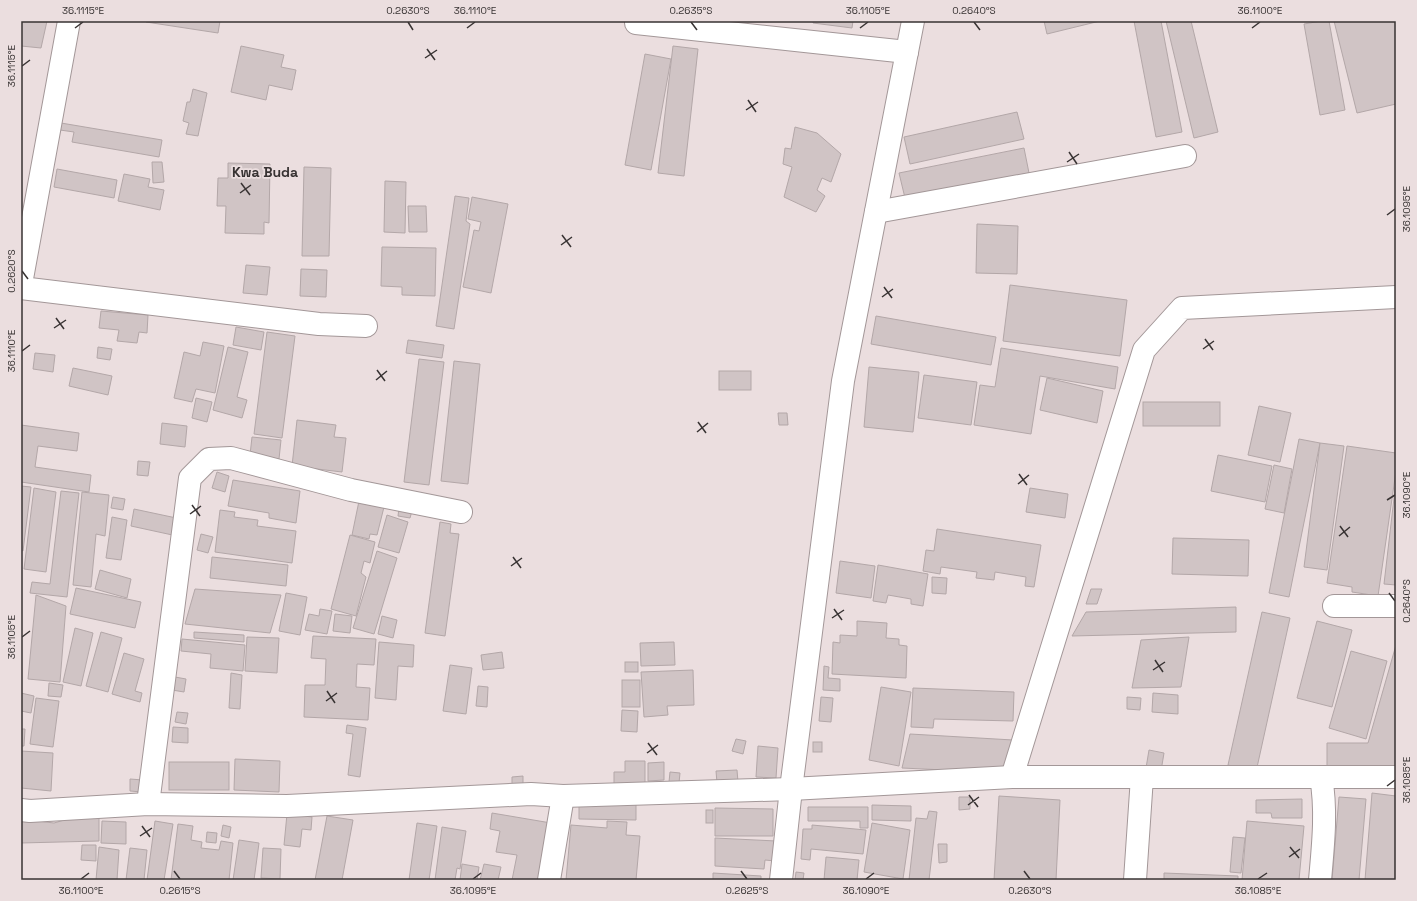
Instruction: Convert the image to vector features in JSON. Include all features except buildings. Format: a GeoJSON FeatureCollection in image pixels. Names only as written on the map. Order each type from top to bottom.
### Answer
{"type":"FeatureCollection","features":[{"type":"Feature","properties":{"kind":"street"},"geometry":{"type":"LineString","coordinates":[[21,284],[69,21]]}},
{"type":"Feature","properties":{"kind":"street"},"geometry":{"type":"LineString","coordinates":[[781,880],[791,789],[843,381],[913,21]]}},
{"type":"Feature","properties":{"kind":"street"},"geometry":{"type":"LineString","coordinates":[[636,22],[907,52]]}},
{"type":"Feature","properties":{"kind":"street"},"geometry":{"type":"LineString","coordinates":[[876,212],[1185,156]]}},
{"type":"Feature","properties":{"kind":"street"},"geometry":{"type":"LineString","coordinates":[[21,288],[319,324],[366,326]]}},
{"type":"Feature","properties":{"kind":"street"},"geometry":{"type":"LineString","coordinates":[[1012,777],[1144,350],[1182,308],[1396,298]]}},
{"type":"Feature","properties":{"kind":"street"},"geometry":{"type":"LineString","coordinates":[[148,804],[190,478],[209,459],[231,458],[351,490],[461,512]]}},
{"type":"Feature","properties":{"kind":"street"},"geometry":{"type":"LineString","coordinates":[[1334,606],[1396,606]]}},
{"type":"Feature","properties":{"kind":"street"},"geometry":{"type":"LineString","coordinates":[[21,810],[30,811],[148,804],[287,806],[531,794],[563,796],[791,789],[1012,777],[1396,776]]}},
{"type":"Feature","properties":{"kind":"street"},"geometry":{"type":"LineString","coordinates":[[1135,880],[1142,777]]}},
{"type":"Feature","properties":{"kind":"street"},"geometry":{"type":"LineString","coordinates":[[1320,880],[1324,793],[1321,777]]}},
{"type":"Feature","properties":{"kind":"street"},"geometry":{"type":"LineString","coordinates":[[549,880],[563,796]]}},
{"type":"Feature","properties":{"kind":"district","name":"Kwa Buda"},"geometry":{"type":"Point","coordinates":[265,172]}}]}
